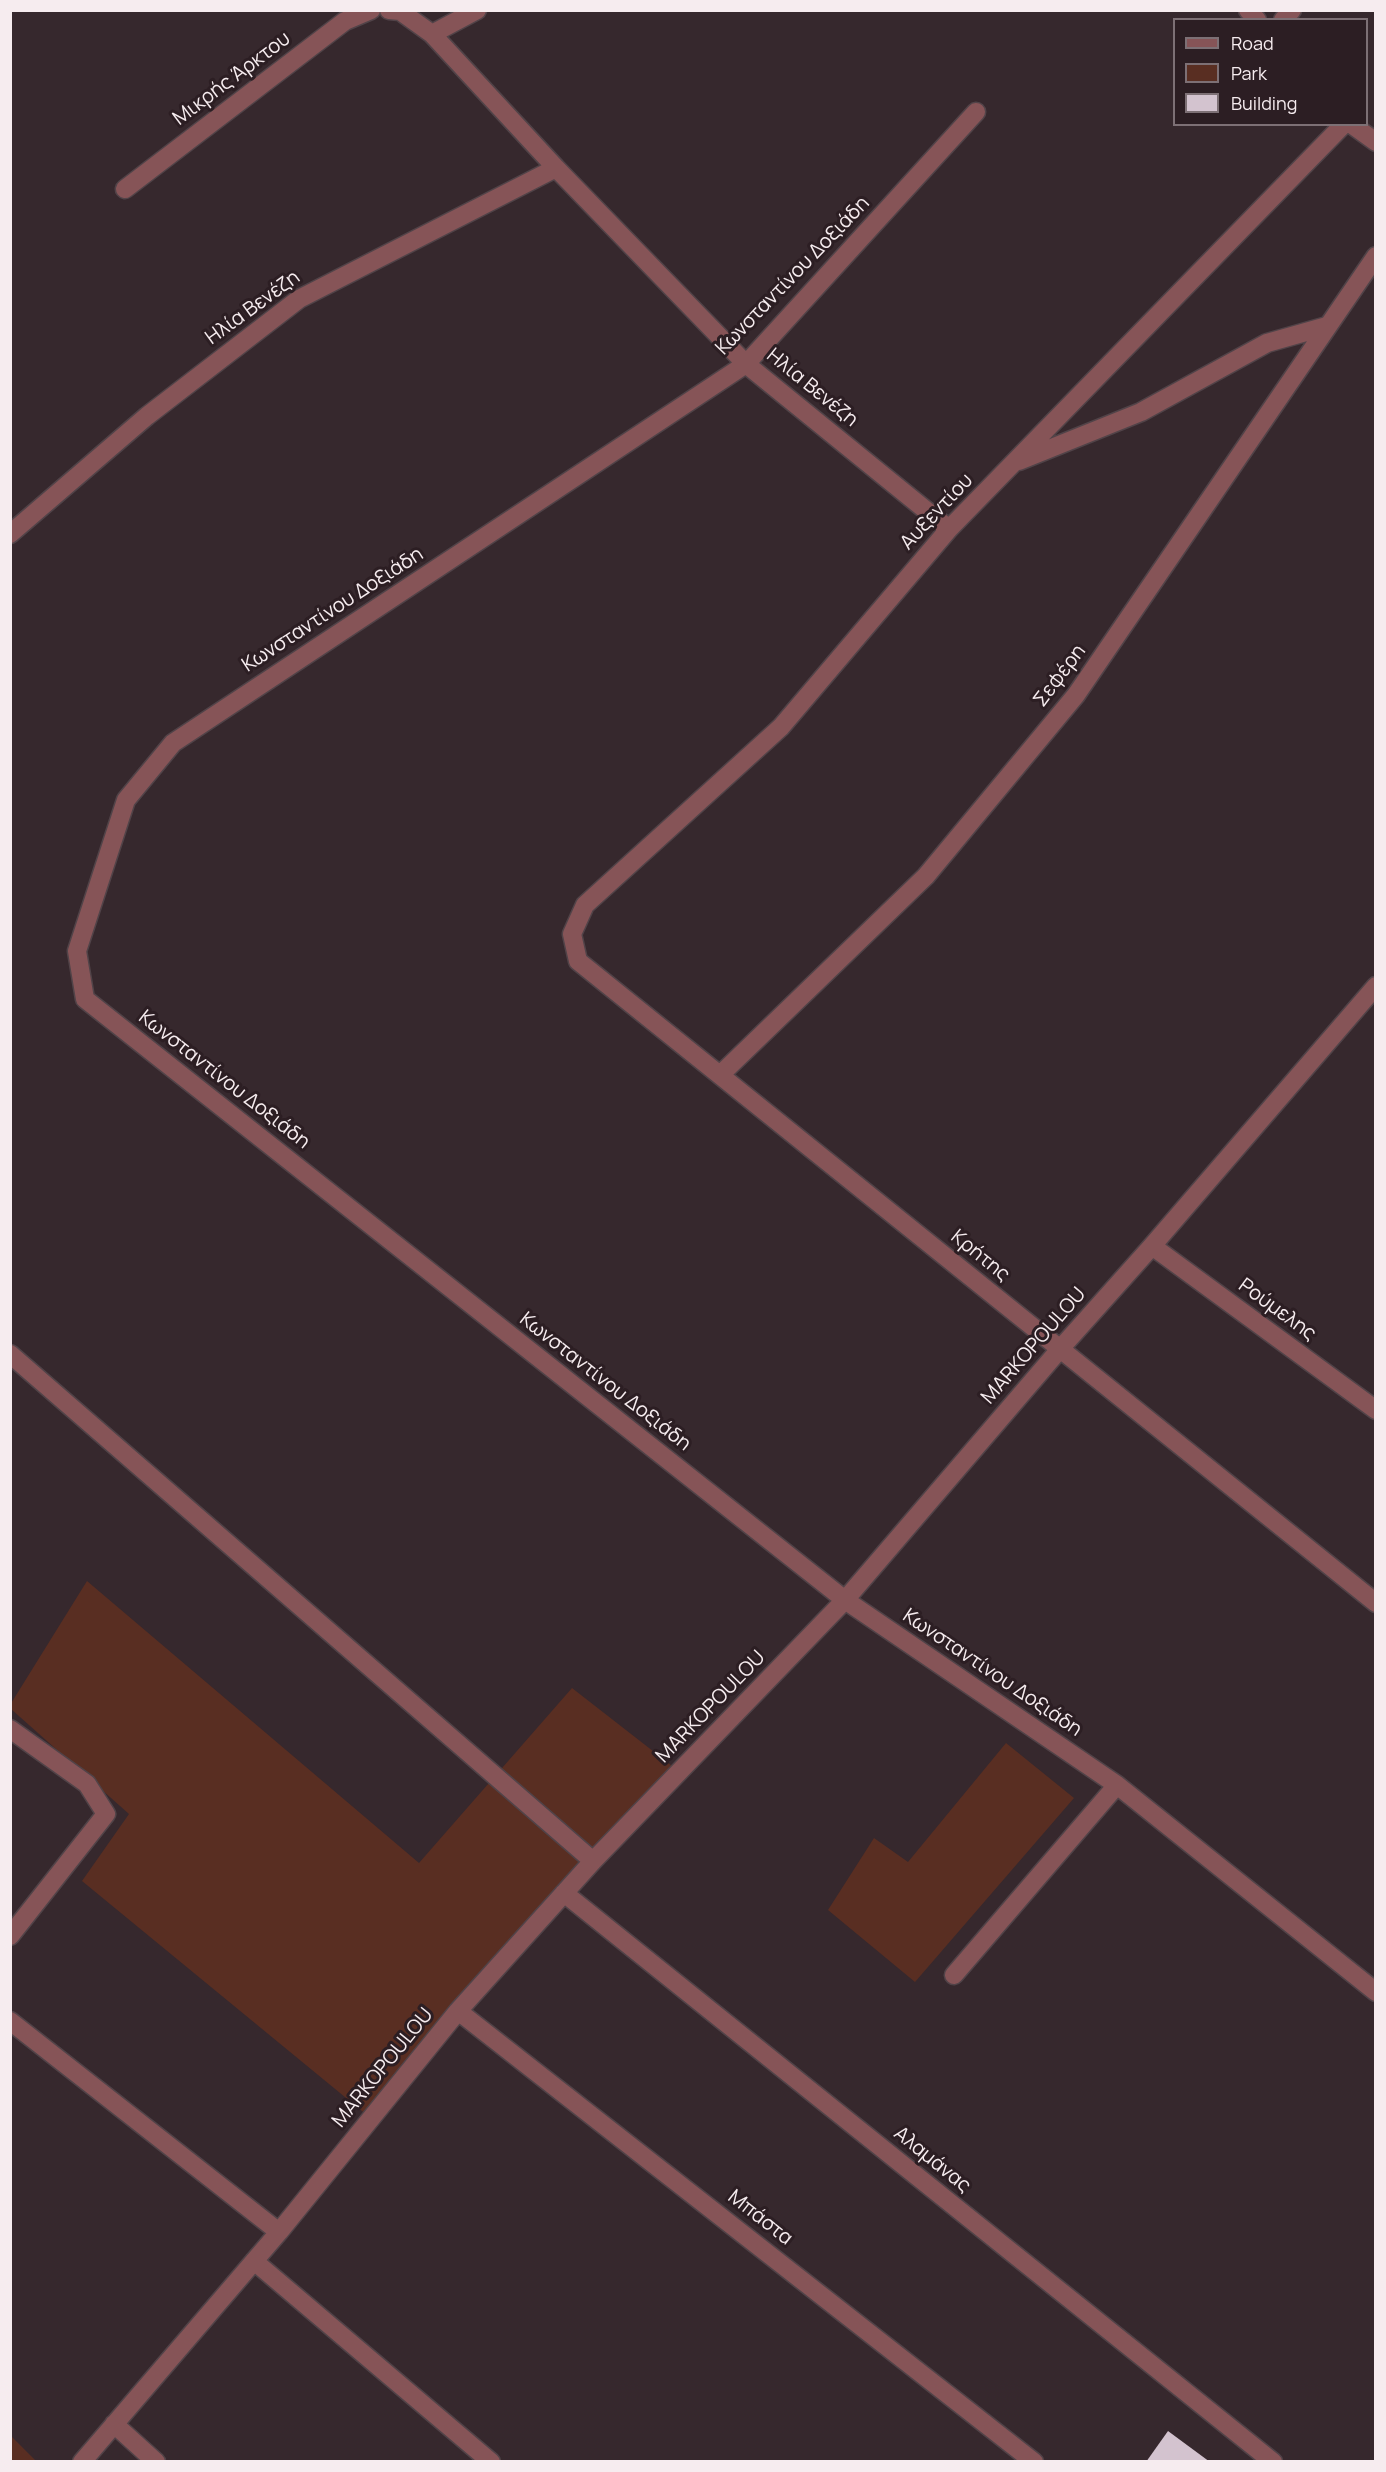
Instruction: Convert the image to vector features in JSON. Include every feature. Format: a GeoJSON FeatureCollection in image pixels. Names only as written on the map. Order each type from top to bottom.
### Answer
{"type":"FeatureCollection","features":[{"type":"Feature","properties":{"kind":"street","name":"Μικρής Άρκτου"},"geometry":{"type":"LineString","coordinates":[[124,189],[345,21],[370,10]]}},
{"type":"Feature","properties":{"kind":"street"},"geometry":{"type":"LineString","coordinates":[[388,10],[400,11],[432,33],[477,10]]}},
{"type":"Feature","properties":{"kind":"street","name":"Ηλία Βενέζη"},"geometry":{"type":"LineString","coordinates":[[432,33],[556,168],[746,364],[949,529]]}},
{"type":"Feature","properties":{"kind":"street","name":"Κωνσταντίνου Δοξιάδη"},"geometry":{"type":"LineString","coordinates":[[976,111],[746,364],[173,743],[126,800],[77,951],[85,999],[845,1600],[1117,1785],[1376,1992]]}},
{"type":"Feature","properties":{"kind":"street","name":"Αυξεντίου"},"geometry":{"type":"LineString","coordinates":[[572,934],[585,905],[780,727],[949,529],[1342,126]]}},
{"type":"Feature","properties":{"kind":"street"},"geometry":{"type":"LineString","coordinates":[[1354,126],[1376,142]]}},
{"type":"Feature","properties":{"kind":"street","name":"Ηλία Βενέζη"},"geometry":{"type":"LineString","coordinates":[[10,534],[147,416],[299,299],[556,168]]}},
{"type":"Feature","properties":{"kind":"street","name":"Σεφέρη"},"geometry":{"type":"LineString","coordinates":[[720,1075],[926,876],[1076,695],[1376,256]]}},
{"type":"Feature","properties":{"kind":"street"},"geometry":{"type":"LineString","coordinates":[[1014,463],[1141,412],[1267,343],[1327,326]]}},
{"type":"Feature","properties":{"kind":"street","name":"Κρήτης"},"geometry":{"type":"LineString","coordinates":[[572,934],[578,961],[1376,1603]]}},
{"type":"Feature","properties":{"kind":"street","name":"MARKOPOULOU"},"geometry":{"type":"LineString","coordinates":[[82,2462],[279,2232],[458,2011],[594,1861],[845,1600],[1376,986]]}},
{"type":"Feature","properties":{"kind":"street","name":"Ρούμελης"},"geometry":{"type":"LineString","coordinates":[[1152,1246],[1376,1410]]}},
{"type":"Feature","properties":{"kind":"street"},"geometry":{"type":"LineString","coordinates":[[10,1354],[594,1861]]}},
{"type":"Feature","properties":{"kind":"street"},"geometry":{"type":"LineString","coordinates":[[10,1729],[87,1784],[106,1814],[10,1936]]}},
{"type":"Feature","properties":{"kind":"street"},"geometry":{"type":"LineString","coordinates":[[954,1975],[1117,1785]]}},
{"type":"Feature","properties":{"kind":"street","name":"Αλαμάνας"},"geometry":{"type":"LineString","coordinates":[[564,1893],[1273,2462]]}},
{"type":"Feature","properties":{"kind":"street","name":"Μπάστα"},"geometry":{"type":"LineString","coordinates":[[458,2011],[1034,2462]]}},
{"type":"Feature","properties":{"kind":"street"},"geometry":{"type":"LineString","coordinates":[[10,2020],[279,2232]]}},
{"type":"Feature","properties":{"kind":"street"},"geometry":{"type":"LineString","coordinates":[[254,2260],[491,2462]]}},
{"type":"Feature","properties":{"kind":"street"},"geometry":{"type":"LineString","coordinates":[[114,2424],[156,2462]]}},
{"type":"Feature","properties":{"kind":"green space"},"geometry":{"type":"Polygon","coordinates":[[[87,1581],[419,1863],[572,1688],[676,1769],[368,2116],[82,1881],[129,1814],[11,1709],[10,1705],[87,1581]]]}},
{"type":"Feature","properties":{"kind":"green space"},"geometry":{"type":"Polygon","coordinates":[[[1006,1743],[1074,1798],[915,1982],[828,1910],[874,1838],[908,1862],[1006,1743]]]}},
{"type":"Feature","properties":{"kind":"green space"},"geometry":{"type":"Polygon","coordinates":[[[11,2436],[36,2461],[11,2461],[11,2436]]]}},
{"type":"Feature","properties":{"kind":"building"},"geometry":{"type":"Polygon","coordinates":[[[1168,2431],[1210,2462],[1146,2462],[1168,2431]]]}}]}
